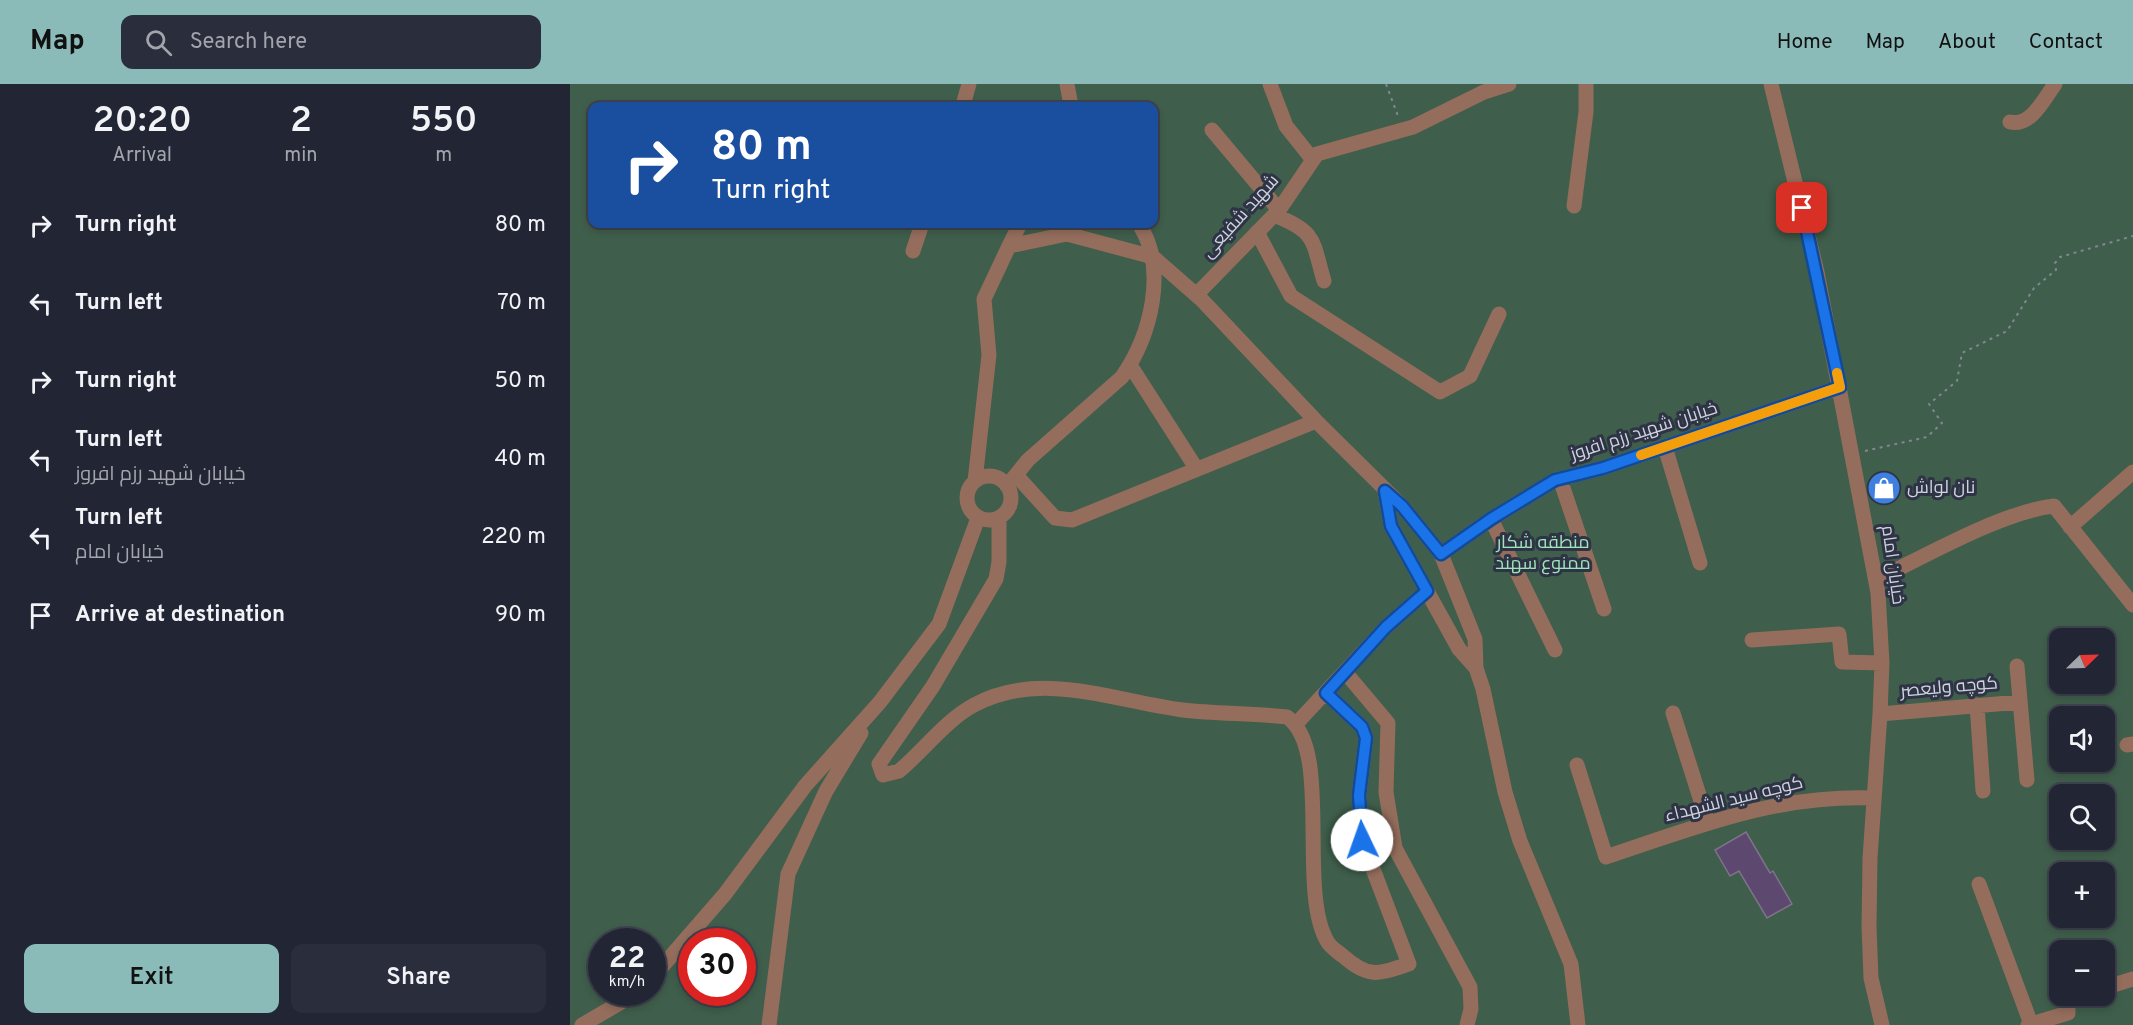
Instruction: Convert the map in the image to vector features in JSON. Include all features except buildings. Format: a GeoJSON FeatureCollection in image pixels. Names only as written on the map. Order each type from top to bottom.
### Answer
{"type":"FeatureCollection","features":[{"type":"Feature","properties":{"kind":"street"},"geometry":{"type":"LineString","coordinates":[[967,102],[969,84]]}},
{"type":"Feature","properties":{"kind":"street"},"geometry":{"type":"LineString","coordinates":[[1067,84],[1070,102]]}},
{"type":"Feature","properties":{"kind":"street"},"geometry":{"type":"LineString","coordinates":[[1270,84],[1286,126],[1313,160],[1317,154],[1403,130],[1470,91],[1509,84]]}},
{"type":"Feature","properties":{"kind":"street"},"geometry":{"type":"LineString","coordinates":[[1574,206],[1586,112],[1586,84]]}},
{"type":"Feature","properties":{"kind":"street","name":"خیابان امام"},"geometry":{"type":"LineString","coordinates":[[1772,84],[1817,272],[1876,580],[1882,663],[1869,927],[1871,978],[1882,1025]]}},
{"type":"Feature","properties":{"kind":"street"},"geometry":{"type":"LineString","coordinates":[[2010,122],[2016,124],[2028,119],[2055,84]]}},
{"type":"Feature","properties":{"kind":"street"},"geometry":{"type":"LineString","coordinates":[[1212,130],[1276,212],[1310,234],[1324,281]]}},
{"type":"Feature","properties":{"kind":"street","name":"شهید شفیعی"},"geometry":{"type":"LineString","coordinates":[[1196,295],[1276,212],[1313,160]]}},
{"type":"Feature","properties":{"kind":"street"},"geometry":{"type":"LineString","coordinates":[[913,251],[921,228]]}},
{"type":"Feature","properties":{"kind":"street"},"geometry":{"type":"LineString","coordinates":[[975,481],[988,355],[984,299],[1018,228]]}},
{"type":"Feature","properties":{"kind":"street"},"geometry":{"type":"LineString","coordinates":[[1141,228],[1153,257],[1153,300],[1147,325],[1130,365],[1122,377],[1028,460],[1012,481],[1009,507],[999,518],[985,520],[978,518],[969,507],[967,500],[970,487],[975,481],[988,476],[1012,481],[1055,518],[1072,520],[1316,421]]}},
{"type":"Feature","properties":{"kind":"street"},"geometry":{"type":"LineString","coordinates":[[1257,232],[1291,296],[1440,392],[1470,376],[1499,314]]}},
{"type":"Feature","properties":{"kind":"street"},"geometry":{"type":"LineString","coordinates":[[1009,246],[1067,234],[1153,257],[1196,295],[1316,421],[1402,506],[1441,554],[1475,639],[1476,668],[1483,690],[1505,792],[1520,841],[1571,964],[1578,1025]]}},
{"type":"Feature","properties":{"kind":"street"},"geometry":{"type":"LineString","coordinates":[[1130,365],[1196,468]]}},
{"type":"Feature","properties":{"kind":"street","name":"خیابان شهید رزم افروز"},"geometry":{"type":"LineString","coordinates":[[1441,554],[1491,519],[1560,479],[1665,447],[1840,387]]}},
{"type":"Feature","properties":{"kind":"street"},"geometry":{"type":"LineString","coordinates":[[1665,447],[1700,563]]}},
{"type":"Feature","properties":{"kind":"street"},"geometry":{"type":"LineString","coordinates":[[2070,527],[2133,472]]}},
{"type":"Feature","properties":{"kind":"street"},"geometry":{"type":"LineString","coordinates":[[1560,479],[1604,609]]}},
{"type":"Feature","properties":{"kind":"street"},"geometry":{"type":"LineString","coordinates":[[1385,491],[1391,526],[1459,649],[1476,668]]}},
{"type":"Feature","properties":{"kind":"street"},"geometry":{"type":"LineString","coordinates":[[1876,580],[1989,527],[2042,507],[2054,506],[2133,605]]}},
{"type":"Feature","properties":{"kind":"street"},"geometry":{"type":"LineString","coordinates":[[666,962],[725,894],[805,786],[880,702],[939,624],[978,518]]}},
{"type":"Feature","properties":{"kind":"street"},"geometry":{"type":"LineString","coordinates":[[999,518],[999,562],[996,579],[933,686],[879,764],[883,775],[899,771],[972,706],[998,694],[1028,687],[1077,690],[1181,710],[1287,717],[1297,723],[1309,756],[1315,888],[1320,925],[1327,942],[1353,965],[1379,975],[1409,964],[1362,840],[1359,795],[1366,738],[1362,727],[1326,693]]}},
{"type":"Feature","properties":{"kind":"street"},"geometry":{"type":"LineString","coordinates":[[1491,519],[1555,650]]}},
{"type":"Feature","properties":{"kind":"street"},"geometry":{"type":"LineString","coordinates":[[1297,723],[1386,627],[1427,591]]}},
{"type":"Feature","properties":{"kind":"street"},"geometry":{"type":"LineString","coordinates":[[1752,640],[1839,634],[1842,662],[1882,663]]}},
{"type":"Feature","properties":{"kind":"street","name":"کوچه ولیعصر"},"geometry":{"type":"LineString","coordinates":[[2017,666],[2027,780]]}},
{"type":"Feature","properties":{"kind":"street"},"geometry":{"type":"LineString","coordinates":[[1345,672],[1388,723],[1386,792],[1395,848],[1470,987],[1471,1009],[1467,1025]]}},
{"type":"Feature","properties":{"kind":"street"},"geometry":{"type":"LineString","coordinates":[[769,1025],[788,874],[826,791],[880,702]]}},
{"type":"Feature","properties":{"kind":"street","name":"کوچه ولیعصر"},"geometry":{"type":"LineString","coordinates":[[1880,714],[2020,702]]}},
{"type":"Feature","properties":{"kind":"street"},"geometry":{"type":"LineString","coordinates":[[1977,705],[1983,791]]}},
{"type":"Feature","properties":{"kind":"street"},"geometry":{"type":"LineString","coordinates":[[1673,713],[1708,823]]}},
{"type":"Feature","properties":{"kind":"street","name":"کوچه سید الشهداء"},"geometry":{"type":"LineString","coordinates":[[1577,765],[1606,857],[1708,823],[1794,800],[1874,798]]}},
{"type":"Feature","properties":{"kind":"street"},"geometry":{"type":"LineString","coordinates":[[1979,884],[2029,1024],[2070,1019]]}},
{"type":"Feature","properties":{"kind":"street"},"geometry":{"type":"LineString","coordinates":[[2115,985],[2133,979]]}},
{"type":"Feature","properties":{"kind":"street"},"geometry":{"type":"LineString","coordinates":[[582,1025],[615,1006]]}},
{"type":"Feature","properties":{"kind":"path"},"geometry":{"type":"LineString","coordinates":[[1386,84],[1403,130]]}},
{"type":"Feature","properties":{"kind":"path"},"geometry":{"type":"LineString","coordinates":[[1853,454],[1927,437],[1942,423],[1929,404],[1957,381],[1962,353],[2007,331],[2034,288],[2056,270],[2055,263],[2060,257],[2133,236]]}},
{"type":"Feature","properties":{"kind":"green space","name":"منطقه شکار ممنوع سهند"},"geometry":{"type":"Polygon","coordinates":[[[570,84],[2133,84],[2133,1025],[570,1025],[570,84]]]}},
{"type":"Feature","properties":{"kind":"slow traffic"},"geometry":{"type":"LineString","coordinates":[[1641,455],[1840,387],[1837,373]]}},
{"type":"Feature","properties":{"kind":"place","name":"نان لواش"},"geometry":{"type":"Point","coordinates":[1884,488]}},
{"type":"Feature","properties":{"kind":"route"},"geometry":{"type":"LineString","coordinates":[[1362,840],[1359,795],[1366,738],[1362,727],[1326,693],[1386,627],[1427,591],[1391,526],[1385,491],[1402,506],[1441,554],[1491,519],[1555,480],[1603,468],[1840,387],[1802,208]]}}]}
